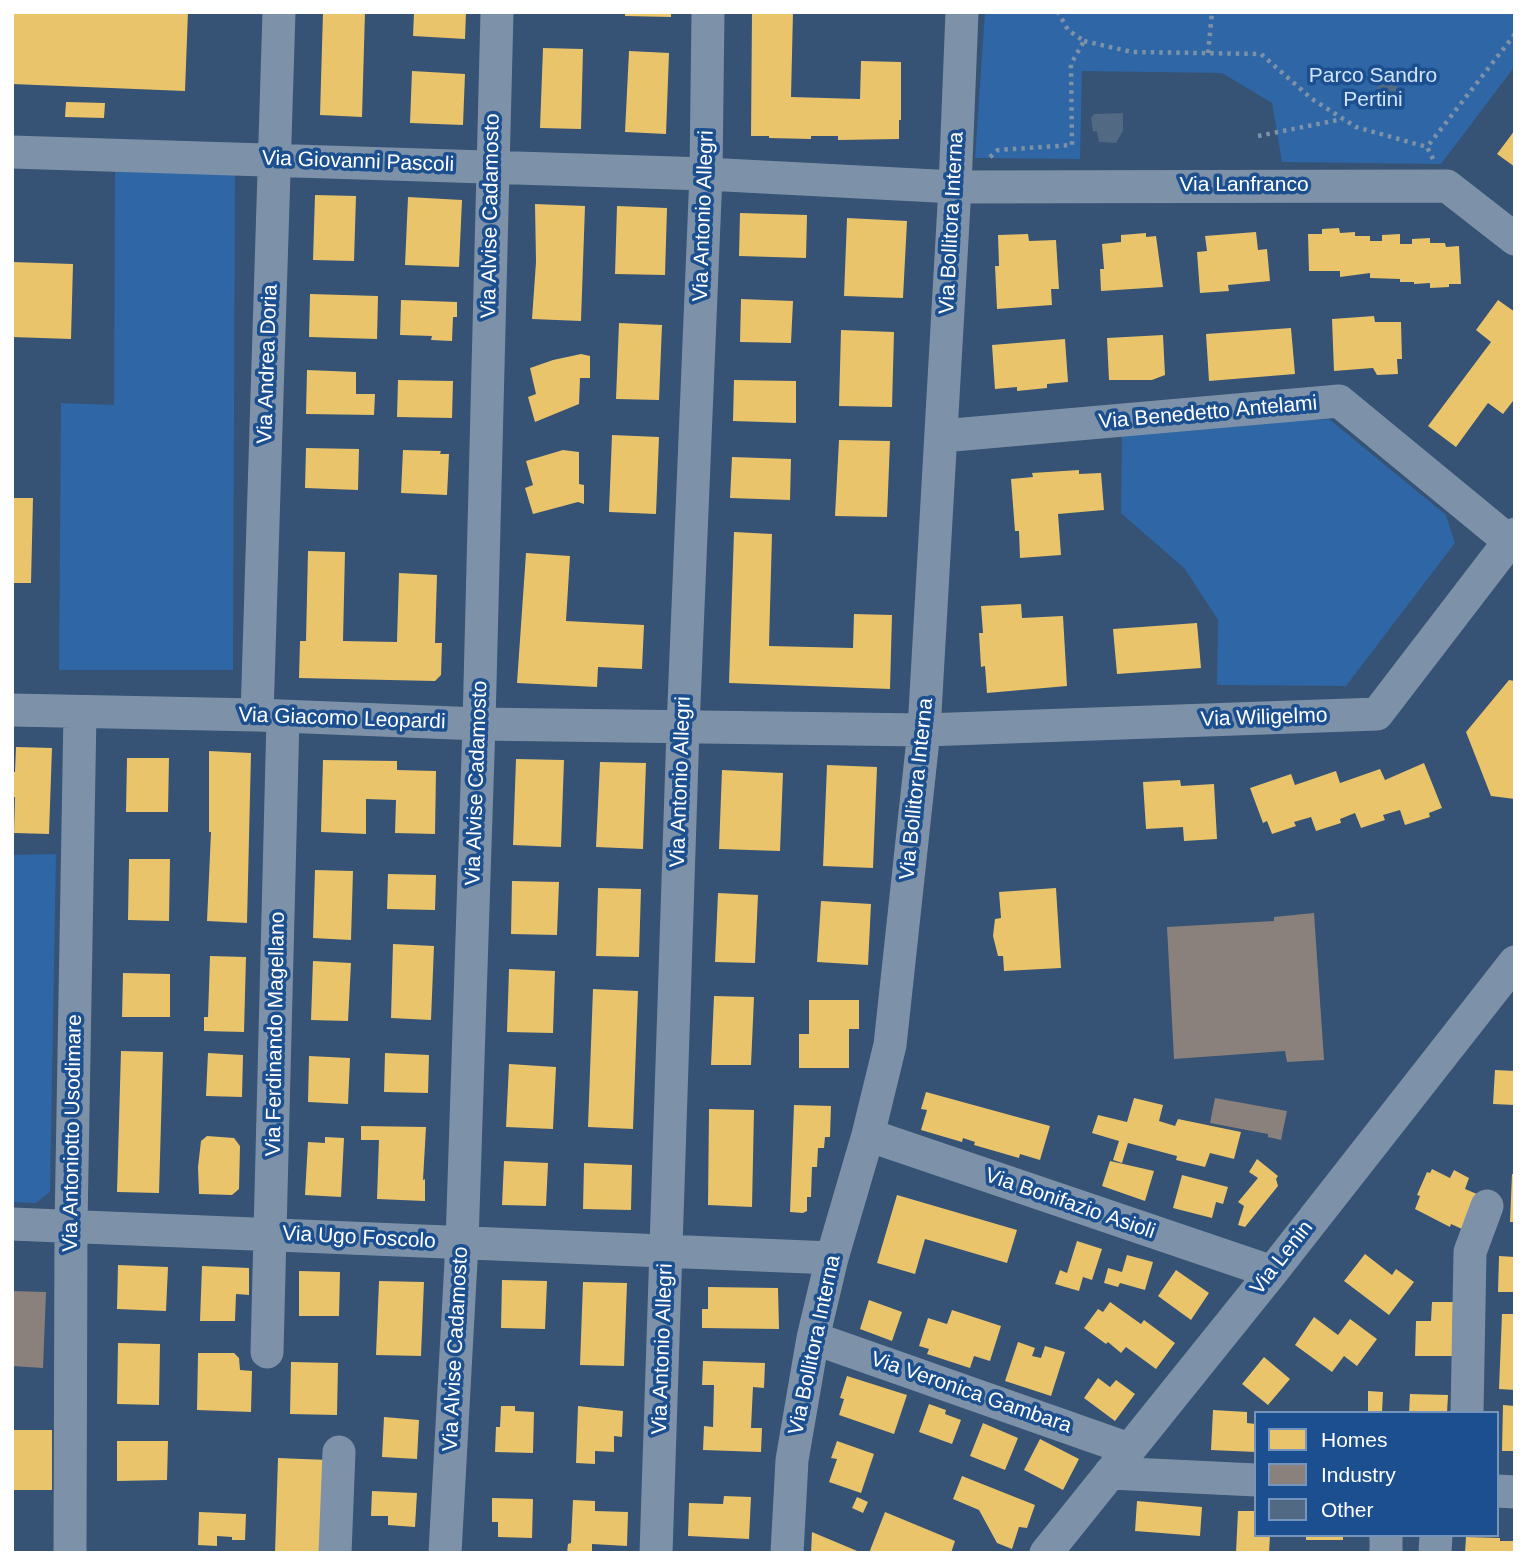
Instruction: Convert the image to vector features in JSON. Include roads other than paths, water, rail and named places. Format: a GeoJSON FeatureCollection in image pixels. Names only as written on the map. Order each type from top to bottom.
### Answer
{"type":"FeatureCollection","features":[{"type":"Feature","properties":{"kind":"street","name":"Via Andrea Doria"},"geometry":{"type":"LineString","coordinates":[[270,716],[274,158],[279,12]]}},
{"type":"Feature","properties":{"kind":"street","name":"Via Alvise Cadamosto"},"geometry":{"type":"LineString","coordinates":[[445,1553],[462,1243],[479,724],[497,12]]}},
{"type":"Feature","properties":{"kind":"street","name":"Via Antonio Allegri"},"geometry":{"type":"LineString","coordinates":[[656,1553],[683,728],[706,174],[708,12]]}},
{"type":"Feature","properties":{"kind":"street","name":"Via Bollitora Interna"},"geometry":{"type":"LineString","coordinates":[[787,1553],[792,1460],[813,1338],[890,1045],[924,730],[942,436],[962,12]]}},
{"type":"Feature","properties":{"kind":"street","name":"Via Giovanni Pascoli"},"geometry":{"type":"LineString","coordinates":[[12,152],[274,158],[706,174],[955,187]]}},
{"type":"Feature","properties":{"kind":"street","name":"Via Lanfranco"},"geometry":{"type":"LineString","coordinates":[[955,187],[1447,186],[1515,240]]}},
{"type":"Feature","properties":{"kind":"street","name":"Via Benedetto Antelami"},"geometry":{"type":"LineString","coordinates":[[942,436],[1339,401],[1512,538]]}},
{"type":"Feature","properties":{"kind":"street","name":"Via Wiligelmo"},"geometry":{"type":"LineString","coordinates":[[924,730],[1377,714],[1512,538]]}},
{"type":"Feature","properties":{"kind":"street","name":"Via Giacomo Leopardi"},"geometry":{"type":"LineString","coordinates":[[12,710],[479,724],[924,730]]}},
{"type":"Feature","properties":{"kind":"street","name":"Via Antoniotto Usodimare"},"geometry":{"type":"LineString","coordinates":[[71,1553],[71,1226],[80,712]]}},
{"type":"Feature","properties":{"kind":"street","name":"Via Ferdinando Magellano"},"geometry":{"type":"LineString","coordinates":[[267,1352],[271,1234],[270,716]]}},
{"type":"Feature","properties":{"kind":"street","name":"Via Lenin"},"geometry":{"type":"LineString","coordinates":[[1046,1553],[1272,1272],[1515,962]]}},
{"type":"Feature","properties":{"kind":"street","name":"Via Bonifazio Asioli"},"geometry":{"type":"LineString","coordinates":[[868,1135],[1272,1272]]}},
{"type":"Feature","properties":{"kind":"street"},"geometry":{"type":"LineString","coordinates":[[1467,1411],[1470,1252],[1487,1206]]}},
{"type":"Feature","properties":{"kind":"street","name":"Via Ugo Foscolo"},"geometry":{"type":"LineString","coordinates":[[12,1224],[832,1258]]}},
{"type":"Feature","properties":{"kind":"street","name":"Via Veronica Gambara"},"geometry":{"type":"LineString","coordinates":[[813,1338],[1120,1461],[1254,1480]]}},
{"type":"Feature","properties":{"kind":"street"},"geometry":{"type":"LineString","coordinates":[[335,1553],[339,1452]]}},
{"type":"Feature","properties":{"kind":"park label","name":"Parco Sandro Pertini"},"geometry":{"type":"Point","coordinates":[1373,88]}}]}
